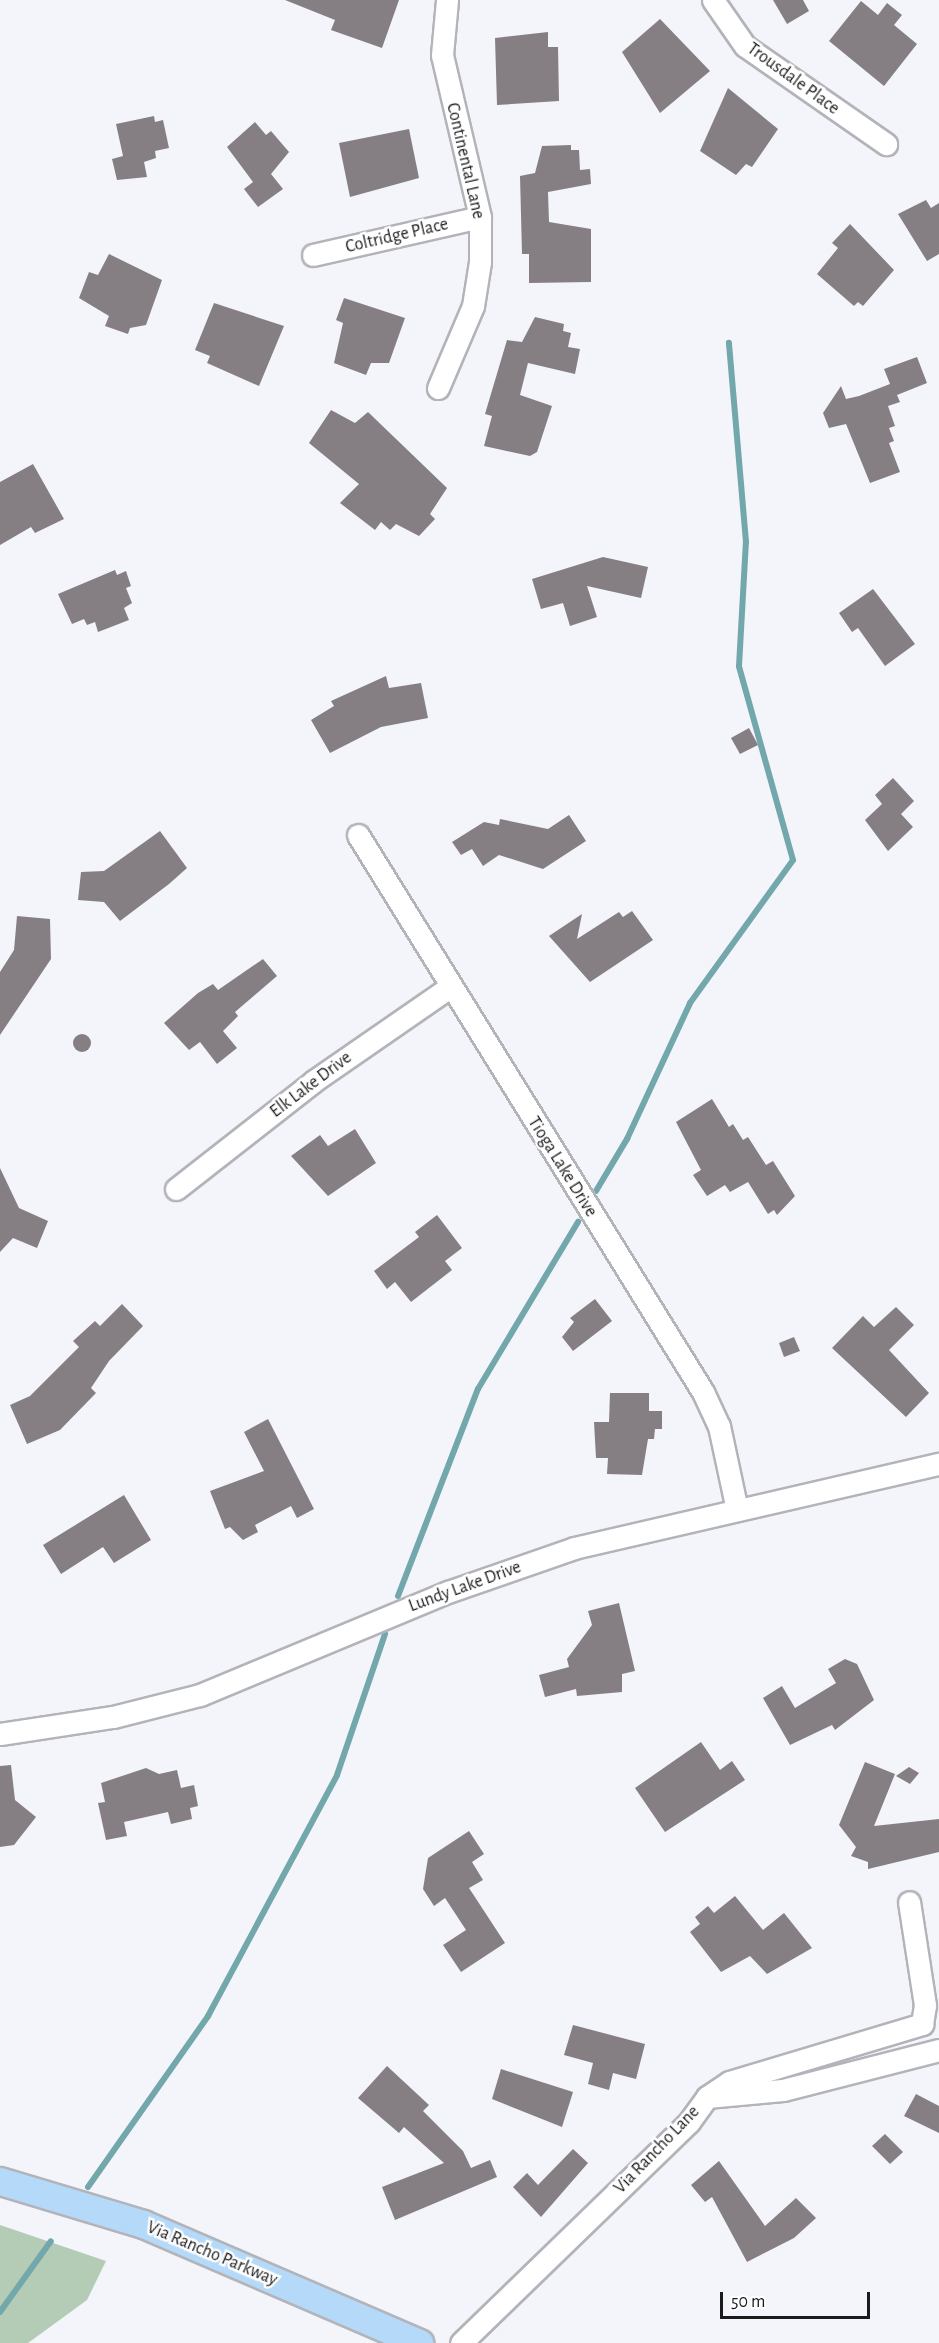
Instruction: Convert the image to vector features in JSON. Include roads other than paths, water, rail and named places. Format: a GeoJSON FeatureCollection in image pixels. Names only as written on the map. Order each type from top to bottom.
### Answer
{"type":"FeatureCollection","features":[{"type":"Feature","properties":{"kind":"main road","name":"Via Rancho Parkway"},"geometry":{"type":"LineString","coordinates":[[0,2181],[143,2224],[419,2343]]}},
{"type":"Feature","properties":{"kind":"street","name":"Continental Lane"},"geometry":{"type":"LineString","coordinates":[[438,388],[473,306],[480,217],[442,55],[447,0]]}},
{"type":"Feature","properties":{"kind":"street","name":"Trousdale Place"},"geometry":{"type":"LineString","coordinates":[[713,0],[745,46],[886,144]]}},
{"type":"Feature","properties":{"kind":"street","name":"Coltridge Place"},"geometry":{"type":"LineString","coordinates":[[313,255],[480,217]]}},
{"type":"Feature","properties":{"kind":"street","name":"Tioga Lake Drive"},"geometry":{"type":"LineString","coordinates":[[358,835],[450,987],[703,1392],[718,1426],[737,1510]]}},
{"type":"Feature","properties":{"kind":"street","name":"Elk Lake Drive"},"geometry":{"type":"LineString","coordinates":[[176,1189],[314,1081],[450,987]]}},
{"type":"Feature","properties":{"kind":"street","name":"Lundy Lake Drive"},"geometry":{"type":"LineString","coordinates":[[0,1734],[113,1717],[200,1695],[448,1592],[574,1548],[939,1464]]}},
{"type":"Feature","properties":{"kind":"street"},"geometry":{"type":"LineString","coordinates":[[707,2097],[729,2082],[922,2024],[925,2005],[909,1902]]}},
{"type":"Feature","properties":{"kind":"street","name":"Via Rancho Lane"},"geometry":{"type":"LineString","coordinates":[[460,2343],[689,2122],[707,2097],[783,2090],[939,2050]]}},
{"type":"Feature","properties":{"kind":"waterway"},"geometry":{"type":"LineString","coordinates":[[596,1191],[627,1139],[690,1003],[793,860],[739,666],[746,542],[729,343]]}},
{"type":"Feature","properties":{"kind":"waterway"},"geometry":{"type":"LineString","coordinates":[[398,1596],[478,1389],[578,1222]]}},
{"type":"Feature","properties":{"kind":"waterway"},"geometry":{"type":"LineString","coordinates":[[88,2187],[208,2016],[337,1775],[385,1634]]}},
{"type":"Feature","properties":{"kind":"waterway"},"geometry":{"type":"LineString","coordinates":[[0,2312],[51,2241]]}}]}
